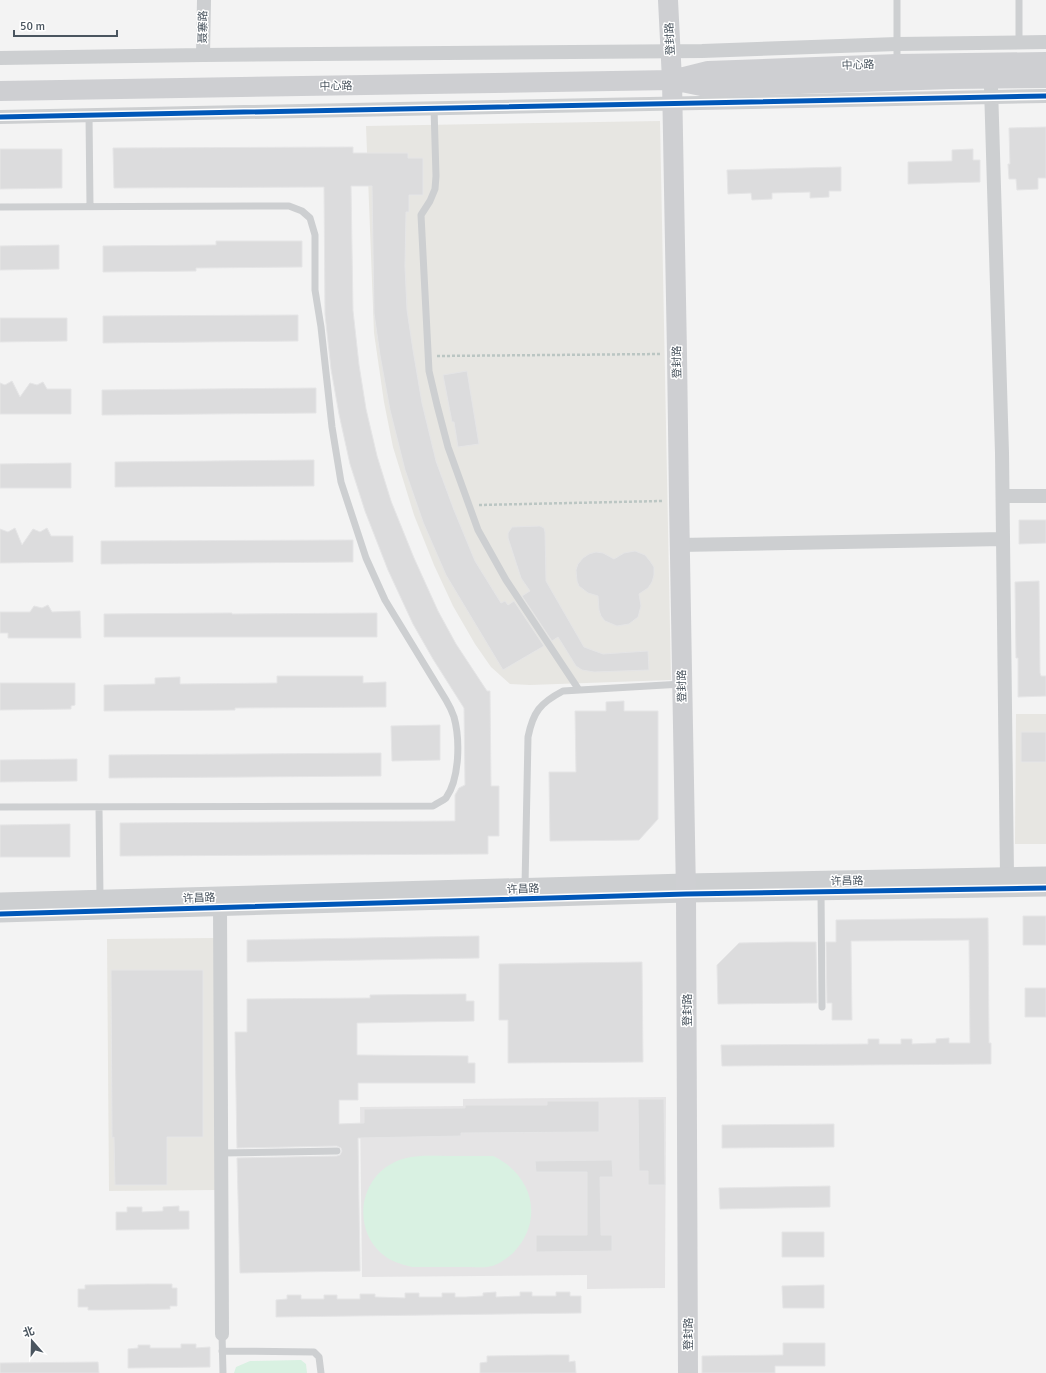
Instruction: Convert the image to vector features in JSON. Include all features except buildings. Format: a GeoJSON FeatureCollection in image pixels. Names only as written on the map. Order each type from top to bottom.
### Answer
{"type":"FeatureCollection","features":[{"type":"Feature","properties":{"kind":"main road","name":"登封路"},"geometry":{"type":"LineString","coordinates":[[668,0],[672,80],[686,888],[688,1373]]}},
{"type":"Feature","properties":{"kind":"main road","name":"中心路"},"geometry":{"type":"LineString","coordinates":[[672,80],[708,71],[897,64],[1046,62]]}},
{"type":"Feature","properties":{"kind":"main road","name":"中心路"},"geometry":{"type":"LineString","coordinates":[[0,91],[672,80],[706,87],[991,88],[1046,78]]}},
{"type":"Feature","properties":{"kind":"street","name":"聂寨路"},"geometry":{"type":"LineString","coordinates":[[203,55],[204,0]]}},
{"type":"Feature","properties":{"kind":"street"},"geometry":{"type":"LineString","coordinates":[[0,58],[671,51],[897,44],[1046,42]]}},
{"type":"Feature","properties":{"kind":"street"},"geometry":{"type":"LineString","coordinates":[[991,88],[1003,496],[1007,876]]}},
{"type":"Feature","properties":{"kind":"street"},"geometry":{"type":"LineString","coordinates":[[0,117],[672,103],[991,88],[1046,96]]}},
{"type":"Feature","properties":{"kind":"street"},"geometry":{"type":"LineString","coordinates":[[1003,496],[1046,496]]}},
{"type":"Feature","properties":{"kind":"street"},"geometry":{"type":"LineString","coordinates":[[679,546],[1003,539]]}},
{"type":"Feature","properties":{"kind":"street","name":"许昌路"},"geometry":{"type":"LineString","coordinates":[[0,914],[220,907],[1046,875]]}},
{"type":"Feature","properties":{"kind":"street","name":"许昌路"},"geometry":{"type":"LineString","coordinates":[[0,901],[525,886],[821,891],[1046,888]]}},
{"type":"Feature","properties":{"kind":"street"},"geometry":{"type":"LineString","coordinates":[[220,907],[222,1334]]}},
{"type":"Feature","properties":{"kind":"lane"},"geometry":{"type":"LineString","coordinates":[[897,0],[897,64]]}},
{"type":"Feature","properties":{"kind":"lane"},"geometry":{"type":"LineString","coordinates":[[1019,0],[1019,42]]}},
{"type":"Feature","properties":{"kind":"lane"},"geometry":{"type":"LineString","coordinates":[[434,108],[436,176],[430,201],[421,215],[429,371],[436,405],[448,447],[478,530],[493,558],[579,690]]}},
{"type":"Feature","properties":{"kind":"lane"},"geometry":{"type":"LineString","coordinates":[[90,115],[90,206]]}},
{"type":"Feature","properties":{"kind":"lane"},"geometry":{"type":"LineString","coordinates":[[0,207],[289,206],[302,211],[310,218],[315,235],[315,290],[321,327],[332,427],[341,482],[366,558],[385,600],[446,700],[451,711],[457,733],[458,749],[456,769],[451,786],[445,799],[433,806],[0,807]]}},
{"type":"Feature","properties":{"kind":"lane"},"geometry":{"type":"LineString","coordinates":[[525,886],[528,737],[531,721],[538,710],[548,699],[563,691],[682,684]]}},
{"type":"Feature","properties":{"kind":"lane"},"geometry":{"type":"LineString","coordinates":[[99,807],[100,898]]}},
{"type":"Feature","properties":{"kind":"lane"},"geometry":{"type":"LineString","coordinates":[[821,891],[822,1007]]}},
{"type":"Feature","properties":{"kind":"lane"},"geometry":{"type":"LineString","coordinates":[[221,1153],[337,1151]]}},
{"type":"Feature","properties":{"kind":"lane"},"geometry":{"type":"LineString","coordinates":[[222,1334],[223,1373]]}},
{"type":"Feature","properties":{"kind":"lane"},"geometry":{"type":"LineString","coordinates":[[222,1350],[314,1352],[319,1357],[321,1373]]}},
{"type":"Feature","properties":{"kind":"path"},"geometry":{"type":"LineString","coordinates":[[428,356],[677,354]]}},
{"type":"Feature","properties":{"kind":"path"},"geometry":{"type":"LineString","coordinates":[[469,505],[679,501]]}},
{"type":"Feature","properties":{"kind":"shaded area"},"geometry":{"type":"Polygon","coordinates":[[[660,121],[671,680],[530,685],[510,684],[491,667],[475,644],[453,606],[434,565],[414,515],[393,447],[384,402],[374,333],[366,126],[660,121]]]}},
{"type":"Feature","properties":{"kind":"shaded area"},"geometry":{"type":"Polygon","coordinates":[[[1016,714],[1046,714],[1046,844],[1015,844],[1016,714]]]}},
{"type":"Feature","properties":{"kind":"shaded area"},"geometry":{"type":"Polygon","coordinates":[[[214,938],[215,1190],[109,1191],[107,939],[214,938]]]}},
{"type":"Feature","properties":{"kind":"shaded area"},"geometry":{"type":"Polygon","coordinates":[[[666,1097],[665,1288],[587,1289],[587,1275],[362,1277],[360,1107],[463,1106],[463,1099],[666,1097]]]}},
{"type":"Feature","properties":{"kind":"green space"},"geometry":{"type":"Polygon","coordinates":[[[426,1156],[493,1156],[506,1164],[517,1174],[525,1186],[530,1198],[531,1212],[529,1226],[524,1239],[514,1252],[506,1258],[487,1267],[412,1267],[388,1258],[372,1243],[366,1231],[364,1218],[364,1205],[367,1192],[373,1181],[382,1171],[393,1163],[406,1158],[426,1156]]]}},
{"type":"Feature","properties":{"kind":"green space"},"geometry":{"type":"Polygon","coordinates":[[[301,1360],[306,1364],[307,1373],[234,1373],[236,1367],[250,1361],[301,1360]]]}},
{"type":"Feature","properties":{"kind":"cycle path"},"geometry":{"type":"LineString","coordinates":[[0,117],[1046,96]]}},
{"type":"Feature","properties":{"kind":"cycle path"},"geometry":{"type":"LineString","coordinates":[[0,914],[686,894],[1046,888]]}}]}
